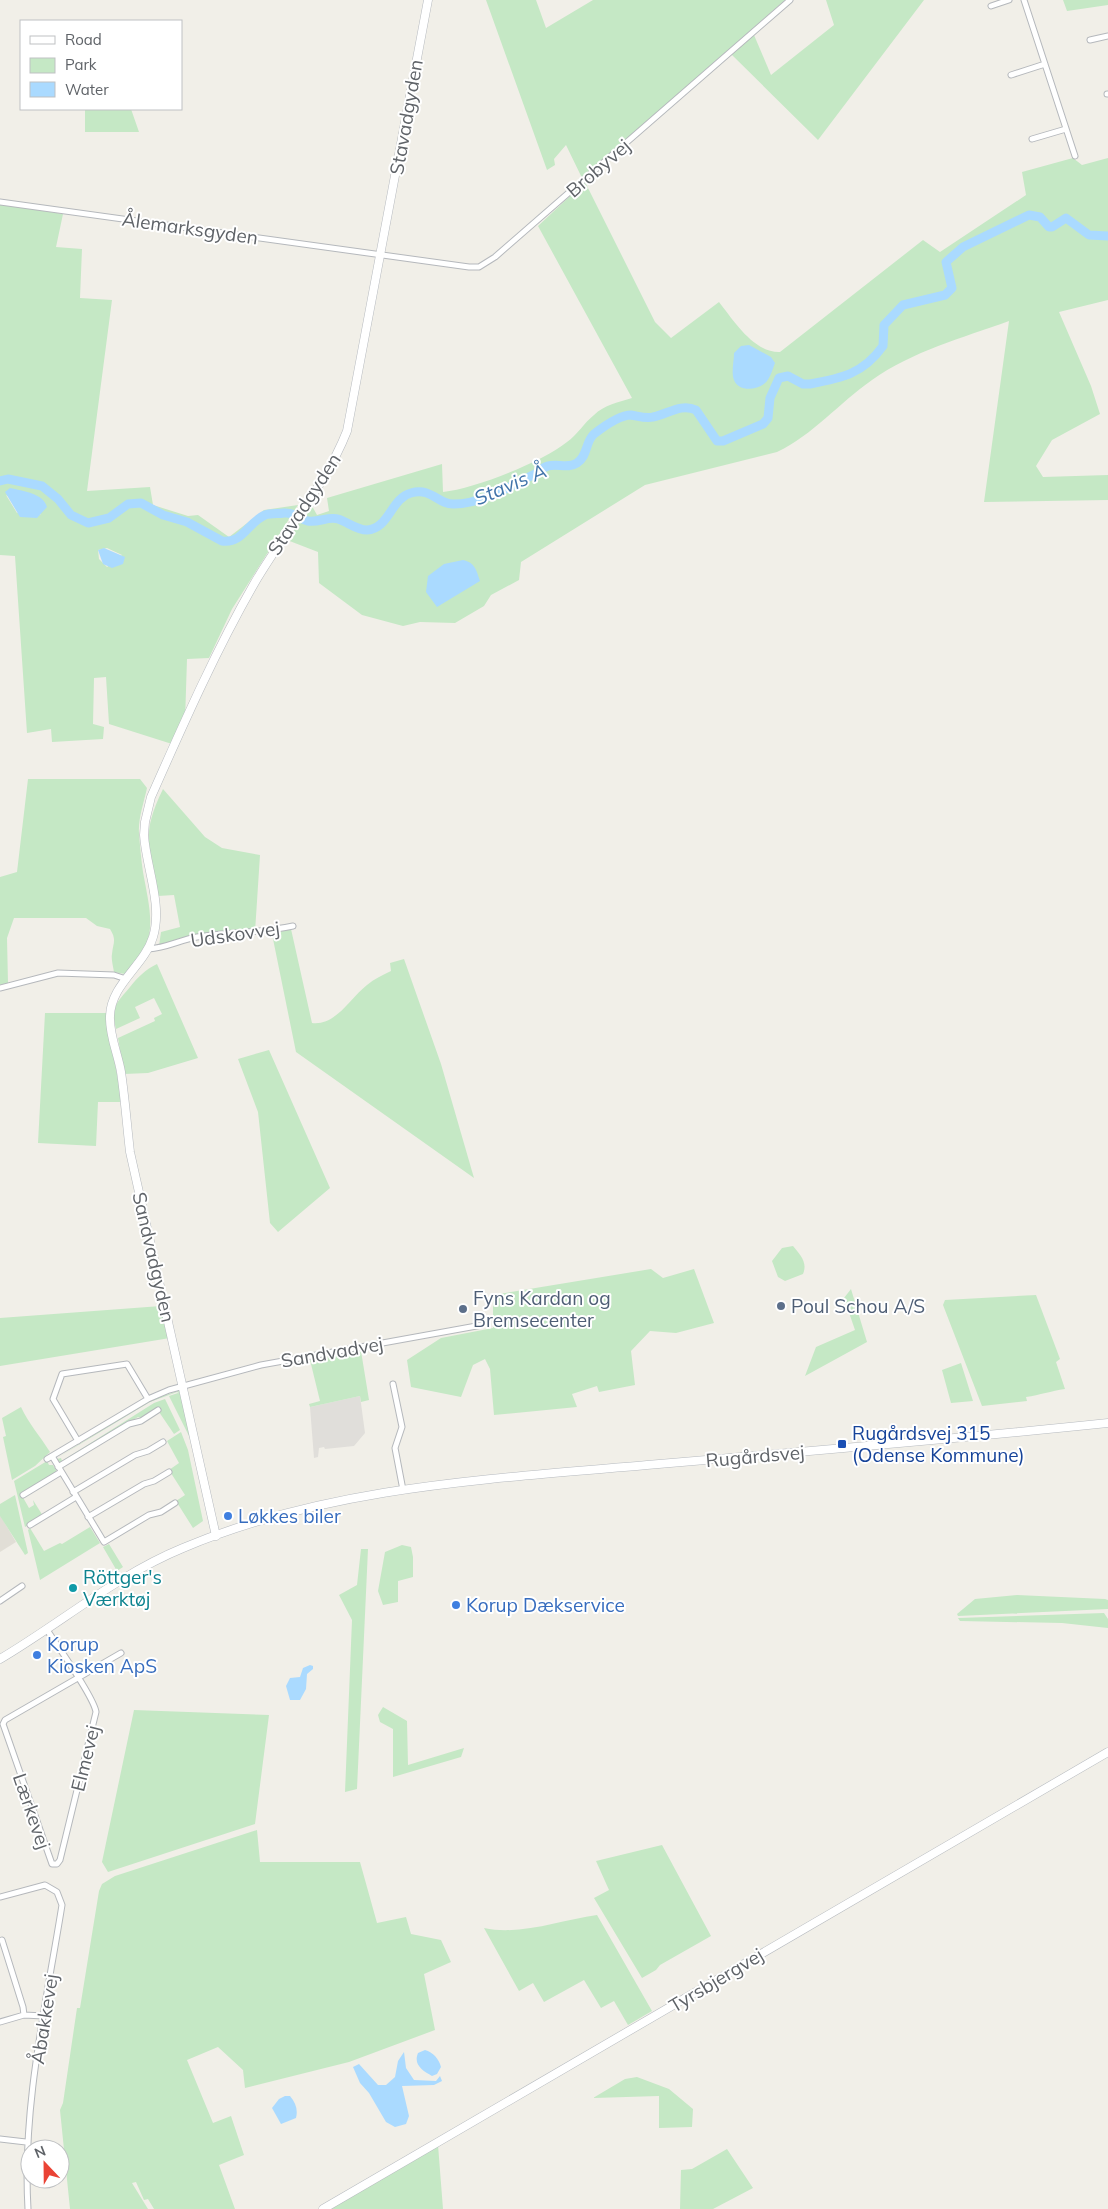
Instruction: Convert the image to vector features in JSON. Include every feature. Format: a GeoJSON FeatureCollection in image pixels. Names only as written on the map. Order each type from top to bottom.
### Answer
{"type":"FeatureCollection","features":[{"type":"Feature","properties":{"kind":"street","name":"Stavadgyden"},"geometry":{"type":"LineString","coordinates":[[126,980],[149,948],[154,935],[156,914],[144,834],[151,797],[230,628],[254,584],[329,471],[347,431],[428,0]]}},
{"type":"Feature","properties":{"kind":"street","name":"Brobyvej"},"geometry":{"type":"LineString","coordinates":[[381,255],[469,268],[487,263],[790,0]]}},
{"type":"Feature","properties":{"kind":"street"},"geometry":{"type":"LineString","coordinates":[[991,6],[1009,0]]}},
{"type":"Feature","properties":{"kind":"street"},"geometry":{"type":"LineString","coordinates":[[1024,0],[1075,156]]}},
{"type":"Feature","properties":{"kind":"street"},"geometry":{"type":"LineString","coordinates":[[1090,40],[1108,36]]}},
{"type":"Feature","properties":{"kind":"street"},"geometry":{"type":"LineString","coordinates":[[1011,75],[1045,64]]}},
{"type":"Feature","properties":{"kind":"street"},"geometry":{"type":"LineString","coordinates":[[1032,139],[1066,129]]}},
{"type":"Feature","properties":{"kind":"street","name":"Ålemarksgyden"},"geometry":{"type":"LineString","coordinates":[[0,202],[381,255]]}},
{"type":"Feature","properties":{"kind":"street","name":"Udskovvej"},"geometry":{"type":"LineString","coordinates":[[149,948],[162,948],[197,938],[269,932],[293,926]]}},
{"type":"Feature","properties":{"kind":"street"},"geometry":{"type":"LineString","coordinates":[[0,988],[58,973],[114,975],[126,980]]}},
{"type":"Feature","properties":{"kind":"street","name":"Sandvadgyden"},"geometry":{"type":"LineString","coordinates":[[126,980],[114,999],[110,1016],[124,1091],[130,1152],[184,1386],[216,1536]]}},
{"type":"Feature","properties":{"kind":"street","name":"Sandvadvej"},"geometry":{"type":"LineString","coordinates":[[60,1470],[49,1458],[148,1398],[261,1365],[482,1325]]}},
{"type":"Feature","properties":{"kind":"street"},"geometry":{"type":"LineString","coordinates":[[78,1441],[53,1400],[62,1374],[127,1364],[148,1398]]}},
{"type":"Feature","properties":{"kind":"street"},"geometry":{"type":"LineString","coordinates":[[393,1384],[402,1427],[395,1448],[403,1490]]}},
{"type":"Feature","properties":{"kind":"street"},"geometry":{"type":"LineString","coordinates":[[23,1495],[129,1424],[141,1420],[158,1410]]}},
{"type":"Feature","properties":{"kind":"street","name":"Rugårdsvej"},"geometry":{"type":"LineString","coordinates":[[0,1659],[155,1561],[185,1547],[216,1536],[321,1503],[506,1477],[861,1447],[1108,1423]]}},
{"type":"Feature","properties":{"kind":"street"},"geometry":{"type":"LineString","coordinates":[[30,1525],[135,1454],[148,1451],[163,1442]]}},
{"type":"Feature","properties":{"kind":"street"},"geometry":{"type":"LineString","coordinates":[[60,1470],[105,1542],[149,1515],[161,1512],[175,1503]]}},
{"type":"Feature","properties":{"kind":"street"},"geometry":{"type":"LineString","coordinates":[[88,1517],[144,1484],[154,1481],[169,1472]]}},
{"type":"Feature","properties":{"kind":"street"},"geometry":{"type":"LineString","coordinates":[[0,1601],[22,1586]]}},
{"type":"Feature","properties":{"kind":"street","name":"Elmevej"},"geometry":{"type":"LineString","coordinates":[[47,1630],[93,1703],[96,1714],[60,1860],[54,1865]]}},
{"type":"Feature","properties":{"kind":"street"},"geometry":{"type":"LineString","coordinates":[[78,1678],[121,1653]]}},
{"type":"Feature","properties":{"kind":"street","name":"Lærkevej"},"geometry":{"type":"LineString","coordinates":[[54,1865],[49,1860],[2,1724],[78,1678]]}},
{"type":"Feature","properties":{"kind":"street","name":"Tyrsbjergvej"},"geometry":{"type":"LineString","coordinates":[[324,2209],[1108,1752]]}},
{"type":"Feature","properties":{"kind":"street","name":"Åbakkevej"},"geometry":{"type":"LineString","coordinates":[[0,1897],[43,1885],[56,1890],[61,1899],[26,2139]]}},
{"type":"Feature","properties":{"kind":"street"},"geometry":{"type":"LineString","coordinates":[[2,1940],[23,2006],[24,2015]]}},
{"type":"Feature","properties":{"kind":"street"},"geometry":{"type":"LineString","coordinates":[[0,2022],[24,2015],[44,2016]]}},
{"type":"Feature","properties":{"kind":"street"},"geometry":{"type":"LineString","coordinates":[[0,2139],[20,2141]]}},
{"type":"Feature","properties":{"kind":"street","name":"Åbakkevej"},"geometry":{"type":"LineString","coordinates":[[27,2189],[28,2209]]}},
{"type":"Feature","properties":{"kind":"shaded area"},"geometry":{"type":"Polygon","coordinates":[[[360,1396],[365,1433],[354,1446],[319,1448],[318,1457],[314,1458],[310,1407],[360,1396]]]}},
{"type":"Feature","properties":{"kind":"shaded area"},"geometry":{"type":"Polygon","coordinates":[[[0,1515],[16,1542],[0,1552],[0,1515]]]}},
{"type":"Feature","properties":{"kind":"green space"},"geometry":{"type":"Polygon","coordinates":[[[486,0],[536,0],[546,28],[593,0],[785,0],[582,178],[566,145],[554,159],[555,165],[547,170],[486,0]]]}},
{"type":"Feature","properties":{"kind":"green space"},"geometry":{"type":"Polygon","coordinates":[[[826,0],[924,0],[818,140],[731,54],[754,35],[771,75],[834,25],[826,0]]]}},
{"type":"Feature","properties":{"kind":"green space"},"geometry":{"type":"Polygon","coordinates":[[[1063,0],[1108,0],[1108,5],[1067,11],[1063,0]]]}},
{"type":"Feature","properties":{"kind":"green space"},"geometry":{"type":"Polygon","coordinates":[[[85,110],[131,110],[139,132],[85,132],[85,110]]]}},
{"type":"Feature","properties":{"kind":"green space"},"geometry":{"type":"Polygon","coordinates":[[[1073,158],[1082,165],[1108,158],[1108,300],[1059,312],[1091,386],[1100,414],[1052,440],[1036,466],[1043,477],[1108,475],[1108,500],[984,502],[1009,321],[938,346],[888,370],[860,389],[802,437],[777,452],[645,485],[521,562],[519,580],[491,595],[484,606],[455,623],[420,622],[403,626],[362,615],[319,583],[318,552],[287,540],[312,506],[317,515],[329,511],[327,498],[442,464],[443,492],[472,486],[525,466],[556,450],[571,439],[602,409],[632,398],[538,226],[585,182],[655,322],[671,338],[719,302],[753,342],[771,351],[780,352],[923,240],[940,252],[1026,195],[1022,172],[1073,158]]]}},
{"type":"Feature","properties":{"kind":"green space"},"geometry":{"type":"Polygon","coordinates":[[[0,204],[63,214],[56,247],[82,249],[80,298],[112,300],[87,491],[150,487],[153,505],[188,516],[198,515],[229,537],[264,510],[298,505],[232,609],[209,658],[187,659],[185,721],[172,744],[109,724],[106,677],[94,678],[93,724],[104,727],[103,739],[52,742],[51,729],[27,733],[15,556],[0,555],[0,204]],[[6,495],[17,513],[41,515],[6,495]],[[107,548],[98,550],[99,559],[107,567],[122,555],[107,548]]]}},
{"type":"Feature","properties":{"kind":"green space"},"geometry":{"type":"Polygon","coordinates":[[[28,779],[140,779],[147,788],[140,816],[139,833],[142,867],[150,913],[150,926],[144,950],[125,974],[114,972],[112,958],[114,939],[110,929],[97,926],[86,918],[14,918],[7,938],[8,983],[0,985],[0,877],[17,872],[28,779]]]}},
{"type":"Feature","properties":{"kind":"green space"},"geometry":{"type":"Polygon","coordinates":[[[163,789],[205,837],[222,848],[260,855],[255,932],[204,933],[159,946],[161,932],[180,927],[174,895],[158,896],[149,854],[149,830],[156,804],[163,789]]]}},
{"type":"Feature","properties":{"kind":"green space"},"geometry":{"type":"Polygon","coordinates":[[[291,929],[312,1023],[321,1023],[335,1016],[367,985],[391,971],[390,963],[404,959],[441,1064],[474,1178],[296,1052],[272,934],[291,929]]]}},
{"type":"Feature","properties":{"kind":"green space"},"geometry":{"type":"Polygon","coordinates":[[[157,964],[198,1058],[148,1073],[124,1074],[118,1038],[155,1021],[154,1018],[162,1014],[154,998],[135,1007],[140,1018],[116,1029],[114,1010],[118,1001],[136,980],[157,964]]]}},
{"type":"Feature","properties":{"kind":"green space"},"geometry":{"type":"Polygon","coordinates":[[[45,1013],[106,1013],[122,1102],[98,1102],[96,1146],[38,1143],[45,1013]]]}},
{"type":"Feature","properties":{"kind":"green space"},"geometry":{"type":"Polygon","coordinates":[[[269,1050],[330,1188],[278,1232],[270,1223],[258,1112],[238,1059],[269,1050]]]}},
{"type":"Feature","properties":{"kind":"green space"},"geometry":{"type":"Polygon","coordinates":[[[793,1246],[805,1266],[803,1274],[785,1281],[778,1277],[772,1261],[782,1248],[793,1246]]]}},
{"type":"Feature","properties":{"kind":"green space"},"geometry":{"type":"Polygon","coordinates":[[[651,1269],[663,1278],[694,1269],[714,1323],[676,1333],[650,1331],[631,1351],[635,1385],[599,1392],[597,1386],[572,1394],[577,1407],[494,1415],[490,1369],[485,1359],[473,1365],[461,1397],[411,1387],[407,1360],[441,1338],[493,1328],[493,1295],[651,1269]]]}},
{"type":"Feature","properties":{"kind":"green space"},"geometry":{"type":"Polygon","coordinates":[[[851,1289],[867,1342],[805,1376],[816,1347],[855,1330],[844,1298],[851,1289]]]}},
{"type":"Feature","properties":{"kind":"green space"},"geometry":{"type":"Polygon","coordinates":[[[1036,1295],[1060,1359],[1056,1362],[1065,1389],[1026,1397],[1027,1401],[982,1406],[943,1305],[945,1300],[1036,1295]]]}},
{"type":"Feature","properties":{"kind":"green space"},"geometry":{"type":"Polygon","coordinates":[[[161,1306],[170,1338],[0,1366],[0,1318],[161,1306]]]}},
{"type":"Feature","properties":{"kind":"green space"},"geometry":{"type":"Polygon","coordinates":[[[361,1351],[369,1400],[361,1402],[360,1396],[310,1407],[309,1404],[320,1401],[310,1360],[361,1351]]]}},
{"type":"Feature","properties":{"kind":"green space"},"geometry":{"type":"Polygon","coordinates":[[[961,1363],[973,1401],[951,1403],[942,1370],[961,1363]]]}},
{"type":"Feature","properties":{"kind":"green space"},"geometry":{"type":"Polygon","coordinates":[[[178,1391],[181,1392],[193,1444],[169,1396],[181,1394],[177,1392],[150,1402],[57,1458],[148,1401],[178,1391]]]}},
{"type":"Feature","properties":{"kind":"green space"},"geometry":{"type":"Polygon","coordinates":[[[165,1399],[180,1430],[174,1434],[157,1409],[141,1418],[138,1417],[60,1464],[57,1459],[61,1458],[62,1461],[154,1403],[165,1399]]]}},
{"type":"Feature","properties":{"kind":"green space"},"geometry":{"type":"Polygon","coordinates":[[[21,1407],[50,1452],[35,1466],[12,1480],[3,1437],[6,1436],[2,1418],[21,1407]]]}},
{"type":"Feature","properties":{"kind":"green space"},"geometry":{"type":"Polygon","coordinates":[[[181,1432],[188,1450],[203,1521],[193,1528],[176,1501],[185,1495],[169,1470],[179,1463],[167,1441],[181,1432]]]}},
{"type":"Feature","properties":{"kind":"green space"},"geometry":{"type":"Polygon","coordinates":[[[47,1461],[49,1465],[53,1465],[57,1472],[21,1494],[29,1508],[34,1505],[33,1500],[43,1516],[25,1527],[14,1481],[47,1461]]]}},
{"type":"Feature","properties":{"kind":"green space"},"geometry":{"type":"Polygon","coordinates":[[[15,1495],[28,1553],[25,1555],[0,1516],[0,1504],[15,1495]]]}},
{"type":"Feature","properties":{"kind":"green space"},"geometry":{"type":"Polygon","coordinates":[[[90,1527],[100,1543],[40,1580],[28,1530],[30,1528],[44,1551],[60,1543],[62,1544],[90,1527]]]}},
{"type":"Feature","properties":{"kind":"green space"},"geometry":{"type":"Polygon","coordinates":[[[109,1544],[123,1567],[117,1571],[103,1547],[109,1544]]]}},
{"type":"Feature","properties":{"kind":"green space"},"geometry":{"type":"Polygon","coordinates":[[[402,1545],[411,1547],[413,1577],[398,1581],[398,1602],[383,1605],[378,1591],[385,1552],[402,1545]]]}},
{"type":"Feature","properties":{"kind":"green space"},"geometry":{"type":"Polygon","coordinates":[[[361,1549],[368,1549],[357,1789],[345,1792],[352,1620],[339,1595],[357,1585],[361,1549]]]}},
{"type":"Feature","properties":{"kind":"green space"},"geometry":{"type":"Polygon","coordinates":[[[1017,1595],[1105,1599],[1108,1600],[1108,1609],[958,1616],[957,1614],[975,1599],[1017,1595]]]}},
{"type":"Feature","properties":{"kind":"green space"},"geometry":{"type":"Polygon","coordinates":[[[1104,1613],[1108,1619],[1108,1628],[1062,1623],[960,1621],[958,1618],[1104,1613]]]}},
{"type":"Feature","properties":{"kind":"green space"},"geometry":{"type":"Polygon","coordinates":[[[383,1707],[407,1721],[408,1765],[464,1748],[461,1757],[393,1777],[393,1729],[380,1722],[378,1715],[383,1707]]]}},
{"type":"Feature","properties":{"kind":"green space"},"geometry":{"type":"Polygon","coordinates":[[[134,1710],[269,1715],[255,1824],[108,1872],[102,1862],[134,1710]]]}},
{"type":"Feature","properties":{"kind":"green space"},"geometry":{"type":"Polygon","coordinates":[[[257,1830],[260,1862],[360,1862],[377,1923],[406,1917],[411,1934],[441,1940],[451,1962],[424,1974],[435,2030],[349,2062],[245,2088],[243,2070],[218,2047],[187,2060],[213,2123],[231,2116],[244,2155],[219,2165],[235,2209],[154,2209],[148,2199],[144,2200],[136,2182],[132,2183],[148,2209],[70,2209],[68,2189],[70,2189],[70,2139],[63,2139],[60,2110],[63,2103],[77,2008],[80,2008],[99,1891],[102,1884],[115,1876],[257,1830]]]}},
{"type":"Feature","properties":{"kind":"green space"},"geometry":{"type":"Polygon","coordinates":[[[662,1845],[711,1936],[660,1965],[656,1970],[642,1978],[594,1898],[609,1890],[596,1861],[662,1845]]]}},
{"type":"Feature","properties":{"kind":"green space"},"geometry":{"type":"Polygon","coordinates":[[[597,1915],[652,2011],[628,2025],[614,2001],[601,2008],[584,1980],[544,2002],[533,1983],[519,1991],[484,1928],[498,1930],[526,1929],[597,1915]]]}},
{"type":"Feature","properties":{"kind":"green space"},"geometry":{"type":"Polygon","coordinates":[[[637,2077],[669,2089],[693,2109],[692,2127],[659,2128],[659,2096],[593,2098],[625,2079],[637,2077]]]}},
{"type":"Feature","properties":{"kind":"green space"},"geometry":{"type":"Polygon","coordinates":[[[438,2145],[443,2209],[328,2209],[438,2145]]]}},
{"type":"Feature","properties":{"kind":"green space"},"geometry":{"type":"Polygon","coordinates":[[[727,2149],[753,2188],[713,2209],[680,2209],[681,2170],[692,2169],[727,2149]]]}},
{"type":"Feature","properties":{"kind":"water"},"geometry":{"type":"Polygon","coordinates":[[[749,345],[771,357],[775,363],[767,381],[760,386],[750,389],[740,387],[734,380],[733,374],[734,353],[741,346],[749,345]]]}},
{"type":"Feature","properties":{"kind":"water"},"geometry":{"type":"Polygon","coordinates":[[[10,488],[37,496],[45,502],[47,507],[37,518],[20,517],[5,492],[10,488]]]}},
{"type":"Feature","properties":{"kind":"water"},"geometry":{"type":"Polygon","coordinates":[[[104,548],[125,557],[123,564],[112,568],[103,564],[98,550],[104,548]]]}},
{"type":"Feature","properties":{"kind":"water"},"geometry":{"type":"Polygon","coordinates":[[[463,560],[474,567],[480,581],[437,607],[426,592],[428,576],[444,564],[463,560]]]}},
{"type":"Feature","properties":{"kind":"water"},"geometry":{"type":"Polygon","coordinates":[[[310,1665],[313,1666],[313,1669],[307,1674],[306,1689],[300,1700],[290,1700],[286,1686],[290,1678],[300,1677],[303,1668],[310,1665]]]}},
{"type":"Feature","properties":{"kind":"water"},"geometry":{"type":"Polygon","coordinates":[[[425,2050],[435,2056],[441,2067],[437,2074],[432,2076],[422,2070],[417,2061],[418,2053],[425,2050]]]}},
{"type":"Feature","properties":{"kind":"water"},"geometry":{"type":"Polygon","coordinates":[[[404,2052],[406,2068],[414,2080],[436,2081],[440,2076],[442,2081],[434,2085],[402,2086],[409,2116],[406,2124],[395,2127],[386,2122],[369,2093],[360,2083],[353,2067],[359,2064],[378,2085],[386,2085],[395,2077],[398,2061],[404,2052]]]}},
{"type":"Feature","properties":{"kind":"water"},"geometry":{"type":"Polygon","coordinates":[[[290,2096],[294,2101],[297,2115],[296,2118],[281,2124],[272,2108],[279,2099],[290,2096]]]}},
{"type":"Feature","properties":{"kind":"waterway","name":"Stavis Å"},"geometry":{"type":"LineString","coordinates":[[0,481],[8,479],[42,486],[58,499],[71,515],[88,523],[109,518],[128,504],[141,503],[163,515],[187,522],[222,541],[229,541],[240,536],[254,522],[265,515],[284,513],[312,521],[335,518],[359,529],[367,530],[380,524],[399,501],[411,493],[424,492],[448,504],[464,503],[485,498],[551,465],[574,465],[583,457],[591,437],[621,417],[631,415],[650,418],[680,408],[690,408],[696,410],[717,441],[723,441],[763,424],[768,418],[770,398],[779,378],[788,376],[803,384],[810,384],[842,377],[860,369],[883,346],[884,325],[903,305],[945,295],[952,288],[946,262],[963,247],[1029,215],[1040,217],[1049,227],[1066,218],[1089,235],[1108,236]]}},
{"type":"Feature","properties":{"kind":"place","name":"Poul Schou A/S"},"geometry":{"type":"Point","coordinates":[781,1306]}},
{"type":"Feature","properties":{"kind":"place","name":"Fyns Kardan og Bremsecenter"},"geometry":{"type":"Point","coordinates":[463,1309]}},
{"type":"Feature","properties":{"kind":"place","name":"Rugårdsvej 315 (Odense Kommune)"},"geometry":{"type":"Point","coordinates":[842,1444]}},
{"type":"Feature","properties":{"kind":"place","name":"Løkkes biler"},"geometry":{"type":"Point","coordinates":[228,1516]}},
{"type":"Feature","properties":{"kind":"place","name":"Röttger's Værktøj"},"geometry":{"type":"Point","coordinates":[73,1588]}},
{"type":"Feature","properties":{"kind":"place","name":"Korup Dækservice"},"geometry":{"type":"Point","coordinates":[456,1605]}},
{"type":"Feature","properties":{"kind":"place","name":"Korup Kiosken ApS"},"geometry":{"type":"Point","coordinates":[37,1655]}}]}
